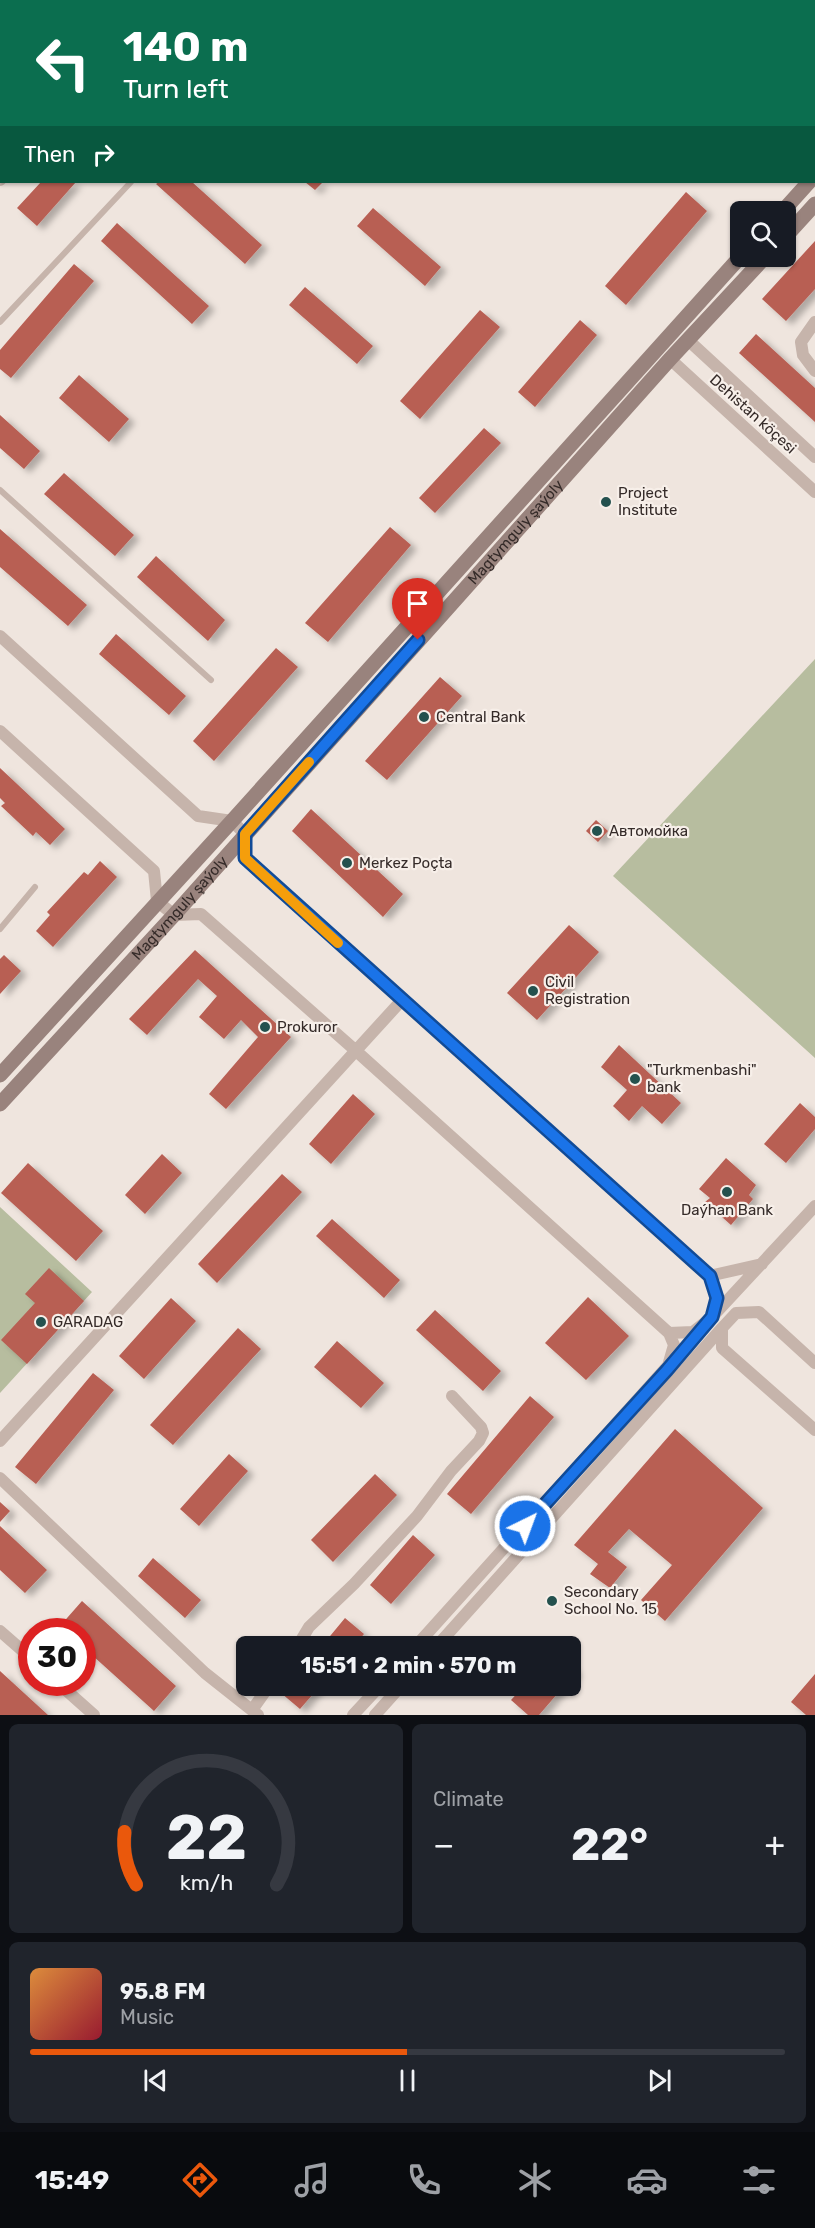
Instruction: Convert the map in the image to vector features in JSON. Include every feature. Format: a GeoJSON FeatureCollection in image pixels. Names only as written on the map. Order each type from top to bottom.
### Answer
{"type":"FeatureCollection","features":[{"type":"Feature","properties":{"kind":"street"},"geometry":{"type":"LineString","coordinates":[[792,201],[808,183]]}},
{"type":"Feature","properties":{"kind":"street"},"geometry":{"type":"LineString","coordinates":[[796,226],[815,207]]}},
{"type":"Feature","properties":{"kind":"street","name":"Magtymguly şaýoly"},"geometry":{"type":"LineString","coordinates":[[0,1075],[731,267]]}},
{"type":"Feature","properties":{"kind":"street","name":"Magtymguly şaýoly"},"geometry":{"type":"LineString","coordinates":[[0,1104],[174,915],[687,340],[756,267]]}},
{"type":"Feature","properties":{"kind":"street"},"geometry":{"type":"LineString","coordinates":[[815,322],[801,342],[803,355],[815,370]]}},
{"type":"Feature","properties":{"kind":"street","name":"Dehistan köçesi"},"geometry":{"type":"LineString","coordinates":[[687,340],[815,457]]}},
{"type":"Feature","properties":{"kind":"street","name":"Dehistan köçesi"},"geometry":{"type":"LineString","coordinates":[[670,359],[815,492]]}},
{"type":"Feature","properties":{"kind":"street"},"geometry":{"type":"LineString","coordinates":[[0,636],[198,816],[232,821],[245,834],[245,858],[710,1276],[717,1298],[712,1317],[693,1332],[669,1333]]}},
{"type":"Feature","properties":{"kind":"street"},"geometry":{"type":"LineString","coordinates":[[0,731],[154,871],[157,901],[174,915],[201,914],[669,1333],[674,1345],[667,1370]]}},
{"type":"Feature","properties":{"kind":"street"},"geometry":{"type":"LineString","coordinates":[[0,1441],[402,1000]]}},
{"type":"Feature","properties":{"kind":"street"},"geometry":{"type":"LineString","coordinates":[[425,1636],[815,1206]]}},
{"type":"Feature","properties":{"kind":"street"},"geometry":{"type":"LineString","coordinates":[[710,1276],[763,1264]]}},
{"type":"Feature","properties":{"kind":"street"},"geometry":{"type":"LineString","coordinates":[[446,1636],[736,1313],[759,1312],[815,1363]]}},
{"type":"Feature","properties":{"kind":"street"},"geometry":{"type":"LineString","coordinates":[[722,1328],[722,1348],[815,1430]]}},
{"type":"Feature","properties":{"kind":"street"},"geometry":{"type":"LineString","coordinates":[[304,1636],[309,1627],[354,1584],[417,1516],[451,1471],[479,1441],[483,1433],[482,1427],[452,1396]]}},
{"type":"Feature","properties":{"kind":"street"},"geometry":{"type":"LineString","coordinates":[[0,1478],[205,1674],[255,1713],[264,1696]]}},
{"type":"Feature","properties":{"kind":"street"},"geometry":{"type":"LineString","coordinates":[[0,1631],[18,1647]]}},
{"type":"Feature","properties":{"kind":"street"},"geometry":{"type":"LineString","coordinates":[[73,1696],[94,1715]]}},
{"type":"Feature","properties":{"kind":"street"},"geometry":{"type":"LineString","coordinates":[[353,1715],[371,1696]]}},
{"type":"Feature","properties":{"kind":"street"},"geometry":{"type":"LineString","coordinates":[[375,1715],[392,1696]]}},
{"type":"Feature","properties":{"kind":"lane"},"geometry":{"type":"LineString","coordinates":[[0,322],[128,184]]}},
{"type":"Feature","properties":{"kind":"lane"},"geometry":{"type":"LineString","coordinates":[[0,490],[211,680]]}},
{"type":"Feature","properties":{"kind":"lane"},"geometry":{"type":"LineString","coordinates":[[0,929],[35,887]]}},
{"type":"Feature","properties":{"kind":"green space"},"geometry":{"type":"Polygon","coordinates":[[[815,659],[815,1058],[613,876],[815,659]]]}},
{"type":"Feature","properties":{"kind":"green space"},"geometry":{"type":"Polygon","coordinates":[[[0,1207],[92,1292],[0,1393],[0,1207]]]}},
{"type":"Feature","properties":{"kind":"building"},"geometry":{"type":"Polygon","coordinates":[[[40,183],[75,183],[37,226],[17,208],[40,183]]]}},
{"type":"Feature","properties":{"kind":"building"},"geometry":{"type":"Polygon","coordinates":[[[193,183],[262,245],[245,264],[156,184],[193,183]]]}},
{"type":"Feature","properties":{"kind":"building"},"geometry":{"type":"Polygon","coordinates":[[[306,183],[322,183],[315,190],[306,183]]]}},
{"type":"Feature","properties":{"kind":"building"},"geometry":{"type":"Polygon","coordinates":[[[686,192],[707,211],[626,305],[605,286],[686,192]]]}},
{"type":"Feature","properties":{"kind":"building"},"geometry":{"type":"Polygon","coordinates":[[[373,208],[441,267],[425,286],[357,226],[373,208]]]}},
{"type":"Feature","properties":{"kind":"building"},"geometry":{"type":"Polygon","coordinates":[[[117,223],[209,306],[192,324],[101,241],[117,223]]]}},
{"type":"Feature","properties":{"kind":"building"},"geometry":{"type":"Polygon","coordinates":[[[815,241],[815,289],[786,321],[762,299],[791,267],[796,267],[796,262],[815,241]]]}},
{"type":"Feature","properties":{"kind":"building"},"geometry":{"type":"Polygon","coordinates":[[[74,264],[94,281],[11,378],[0,369],[0,350],[74,264]]]}},
{"type":"Feature","properties":{"kind":"building"},"geometry":{"type":"Polygon","coordinates":[[[305,287],[373,346],[357,364],[289,305],[305,287]]]}},
{"type":"Feature","properties":{"kind":"building"},"geometry":{"type":"Polygon","coordinates":[[[480,310],[500,327],[420,419],[400,401],[480,310]]]}},
{"type":"Feature","properties":{"kind":"building"},"geometry":{"type":"Polygon","coordinates":[[[580,320],[597,335],[535,407],[518,392],[580,320]]]}},
{"type":"Feature","properties":{"kind":"building"},"geometry":{"type":"Polygon","coordinates":[[[756,334],[815,388],[815,422],[739,353],[756,334]]]}},
{"type":"Feature","properties":{"kind":"building"},"geometry":{"type":"Polygon","coordinates":[[[79,375],[129,419],[109,442],[59,398],[79,375]]]}},
{"type":"Feature","properties":{"kind":"building"},"geometry":{"type":"Polygon","coordinates":[[[0,415],[40,451],[24,469],[0,448],[0,415]]]}},
{"type":"Feature","properties":{"kind":"building"},"geometry":{"type":"Polygon","coordinates":[[[484,428],[501,443],[435,513],[419,498],[484,428]]]}},
{"type":"Feature","properties":{"kind":"building"},"geometry":{"type":"Polygon","coordinates":[[[64,473],[134,535],[115,556],[44,494],[64,473]]]}},
{"type":"Feature","properties":{"kind":"building"},"geometry":{"type":"Polygon","coordinates":[[[390,527],[411,545],[328,642],[305,623],[390,527]]]}},
{"type":"Feature","properties":{"kind":"building"},"geometry":{"type":"Polygon","coordinates":[[[0,529],[87,605],[68,626],[0,567],[0,529]]]}},
{"type":"Feature","properties":{"kind":"building"},"geometry":{"type":"Polygon","coordinates":[[[156,556],[225,620],[208,641],[137,577],[156,556]]]}},
{"type":"Feature","properties":{"kind":"building"},"geometry":{"type":"Polygon","coordinates":[[[116,634],[186,696],[169,715],[99,654],[116,634]]]}},
{"type":"Feature","properties":{"kind":"building"},"geometry":{"type":"Polygon","coordinates":[[[276,648],[298,667],[214,761],[193,741],[276,648]]]}},
{"type":"Feature","properties":{"kind":"building","name":"Central Bank"},"geometry":{"type":"Polygon","coordinates":[[[440,677],[462,696],[387,780],[365,761],[440,677]]]}},
{"type":"Feature","properties":{"kind":"building"},"geometry":{"type":"Polygon","coordinates":[[[0,768],[65,829],[50,845],[36,832],[33,836],[1,806],[5,803],[0,798],[0,768]]]}},
{"type":"Feature","properties":{"kind":"building","name":"Merkez Poçta"},"geometry":{"type":"Polygon","coordinates":[[[311,809],[403,894],[383,917],[292,831],[311,809]]]}},
{"type":"Feature","properties":{"kind":"building","name":"Автомойка"},"geometry":{"type":"Polygon","coordinates":[[[596,820],[608,831],[598,842],[586,831],[596,820]]]}},
{"type":"Feature","properties":{"kind":"building"},"geometry":{"type":"Polygon","coordinates":[[[100,861],[117,877],[53,947],[36,931],[50,915],[47,912],[84,872],[88,875],[100,861]]]}},
{"type":"Feature","properties":{"kind":"building"},"geometry":{"type":"Polygon","coordinates":[[[569,925],[599,952],[537,1020],[507,993],[569,925]]]}},
{"type":"Feature","properties":{"kind":"building","name":"Prokuror"},"geometry":{"type":"Polygon","coordinates":[[[195,950],[291,1037],[226,1109],[209,1094],[258,1037],[241,1020],[224,1039],[199,1017],[217,996],[198,979],[147,1035],[129,1019],[195,950]]]}},
{"type":"Feature","properties":{"kind":"building"},"geometry":{"type":"Polygon","coordinates":[[[4,955],[21,971],[0,994],[0,959],[4,955]]]}},
{"type":"Feature","properties":{"kind":"building","name":"\"Turkmenbashi\" bank"},"geometry":{"type":"Polygon","coordinates":[[[619,1045],[681,1103],[662,1124],[642,1106],[629,1121],[613,1106],[627,1090],[601,1067],[619,1045]]]}},
{"type":"Feature","properties":{"kind":"building"},"geometry":{"type":"Polygon","coordinates":[[[353,1094],[375,1114],[331,1164],[309,1144],[353,1094]]]}},
{"type":"Feature","properties":{"kind":"building"},"geometry":{"type":"Polygon","coordinates":[[[800,1103],[815,1117],[815,1129],[786,1163],[764,1144],[800,1103]]]}},
{"type":"Feature","properties":{"kind":"building"},"geometry":{"type":"Polygon","coordinates":[[[162,1154],[182,1173],[145,1214],[125,1195],[162,1154]]]}},
{"type":"Feature","properties":{"kind":"building","name":"Daýhan Bank"},"geometry":{"type":"Polygon","coordinates":[[[726,1158],[756,1185],[749,1195],[753,1199],[731,1225],[705,1202],[710,1198],[699,1189],[726,1158]]]}},
{"type":"Feature","properties":{"kind":"building"},"geometry":{"type":"Polygon","coordinates":[[[28,1163],[103,1231],[76,1261],[1,1193],[28,1163]]]}},
{"type":"Feature","properties":{"kind":"building"},"geometry":{"type":"Polygon","coordinates":[[[282,1174],[302,1192],[217,1283],[198,1264],[282,1174]]]}},
{"type":"Feature","properties":{"kind":"building"},"geometry":{"type":"Polygon","coordinates":[[[332,1219],[400,1280],[384,1298],[316,1236],[332,1219]]]}},
{"type":"Feature","properties":{"kind":"building","name":"GARADAG"},"geometry":{"type":"Polygon","coordinates":[[[49,1268],[84,1301],[27,1364],[1,1340],[35,1303],[25,1294],[49,1268]]]}},
{"type":"Feature","properties":{"kind":"building"},"geometry":{"type":"Polygon","coordinates":[[[588,1297],[629,1336],[586,1380],[545,1343],[588,1297]]]}},
{"type":"Feature","properties":{"kind":"building"},"geometry":{"type":"Polygon","coordinates":[[[171,1298],[196,1321],[144,1379],[119,1356],[171,1298]]]}},
{"type":"Feature","properties":{"kind":"building"},"geometry":{"type":"Polygon","coordinates":[[[435,1310],[501,1371],[483,1391],[416,1330],[435,1310]]]}},
{"type":"Feature","properties":{"kind":"building"},"geometry":{"type":"Polygon","coordinates":[[[238,1328],[261,1349],[173,1445],[150,1425],[238,1328]]]}},
{"type":"Feature","properties":{"kind":"building"},"geometry":{"type":"Polygon","coordinates":[[[337,1341],[384,1383],[361,1408],[314,1367],[337,1341]]]}},
{"type":"Feature","properties":{"kind":"building"},"geometry":{"type":"Polygon","coordinates":[[[93,1373],[114,1390],[36,1484],[15,1467],[93,1373]]]}},
{"type":"Feature","properties":{"kind":"building"},"geometry":{"type":"Polygon","coordinates":[[[530,1396],[554,1417],[471,1514],[447,1494],[530,1396]]]}},
{"type":"Feature","properties":{"kind":"building"},"geometry":{"type":"Polygon","coordinates":[[[675,1429],[763,1508],[665,1621],[641,1600],[672,1565],[629,1529],[608,1552],[627,1567],[610,1588],[590,1574],[598,1564],[574,1545],[675,1429]]]}},
{"type":"Feature","properties":{"kind":"building"},"geometry":{"type":"Polygon","coordinates":[[[229,1454],[248,1471],[199,1526],[180,1509],[229,1454]]]}},
{"type":"Feature","properties":{"kind":"building"},"geometry":{"type":"Polygon","coordinates":[[[375,1474],[397,1495],[333,1562],[311,1540],[375,1474]]]}},
{"type":"Feature","properties":{"kind":"building"},"geometry":{"type":"Polygon","coordinates":[[[0,1502],[10,1511],[0,1522],[0,1502]]]}},
{"type":"Feature","properties":{"kind":"building"},"geometry":{"type":"Polygon","coordinates":[[[0,1526],[47,1570],[25,1593],[0,1570],[0,1526]]]}},
{"type":"Feature","properties":{"kind":"building"},"geometry":{"type":"Polygon","coordinates":[[[413,1535],[435,1555],[391,1604],[370,1585],[413,1535]]]}},
{"type":"Feature","properties":{"kind":"building"},"geometry":{"type":"Polygon","coordinates":[[[153,1558],[201,1600],[185,1618],[138,1576],[153,1558]]]}},
{"type":"Feature","properties":{"kind":"building"},"geometry":{"type":"Polygon","coordinates":[[[82,1601],[176,1686],[154,1711],[96,1659],[96,1618],[67,1618],[82,1601]]]}},
{"type":"Feature","properties":{"kind":"building"},"geometry":{"type":"Polygon","coordinates":[[[345,1618],[364,1634],[362,1636],[330,1636],[345,1618]]]}},
{"type":"Feature","properties":{"kind":"building"},"geometry":{"type":"Polygon","coordinates":[[[0,1671],[18,1688],[18,1696],[27,1696],[48,1715],[0,1715],[0,1671]]]}},
{"type":"Feature","properties":{"kind":"building"},"geometry":{"type":"Polygon","coordinates":[[[815,1674],[815,1715],[806,1715],[791,1702],[815,1674]]]}},
{"type":"Feature","properties":{"kind":"building"},"geometry":{"type":"Polygon","coordinates":[[[285,1696],[311,1696],[300,1709],[285,1696]]]}},
{"type":"Feature","properties":{"kind":"building"},"geometry":{"type":"Polygon","coordinates":[[[515,1696],[555,1696],[539,1715],[528,1715],[511,1700],[515,1696]]]}},
{"type":"Feature","properties":{"kind":"slow traffic"},"geometry":{"type":"LineString","coordinates":[[309,762],[245,834],[245,858],[338,943]]}},
{"type":"Feature","properties":{"kind":"place","name":"Project Institute"},"geometry":{"type":"Point","coordinates":[606,502]}},
{"type":"Feature","properties":{"kind":"place","name":"Central Bank"},"geometry":{"type":"Point","coordinates":[424,717]}},
{"type":"Feature","properties":{"kind":"place","name":"Автомойка"},"geometry":{"type":"Point","coordinates":[597,831]}},
{"type":"Feature","properties":{"kind":"place","name":"Merkez Poçta"},"geometry":{"type":"Point","coordinates":[347,863]}},
{"type":"Feature","properties":{"kind":"place","name":"Civil Registration"},"geometry":{"type":"Point","coordinates":[533,991]}},
{"type":"Feature","properties":{"kind":"place","name":"Prokuror"},"geometry":{"type":"Point","coordinates":[265,1027]}},
{"type":"Feature","properties":{"kind":"place","name":"\"Turkmenbashi\" bank"},"geometry":{"type":"Point","coordinates":[635,1079]}},
{"type":"Feature","properties":{"kind":"place","name":"Daýhan Bank"},"geometry":{"type":"Point","coordinates":[727,1192]}},
{"type":"Feature","properties":{"kind":"place","name":"GARADAG"},"geometry":{"type":"Point","coordinates":[41,1322]}},
{"type":"Feature","properties":{"kind":"place","name":"Secondary School No. 15"},"geometry":{"type":"Point","coordinates":[552,1601]}},
{"type":"Feature","properties":{"kind":"route"},"geometry":{"type":"LineString","coordinates":[[418,640],[245,834],[245,858],[710,1276],[717,1298],[712,1317],[667,1370],[525,1526]]}}]}
